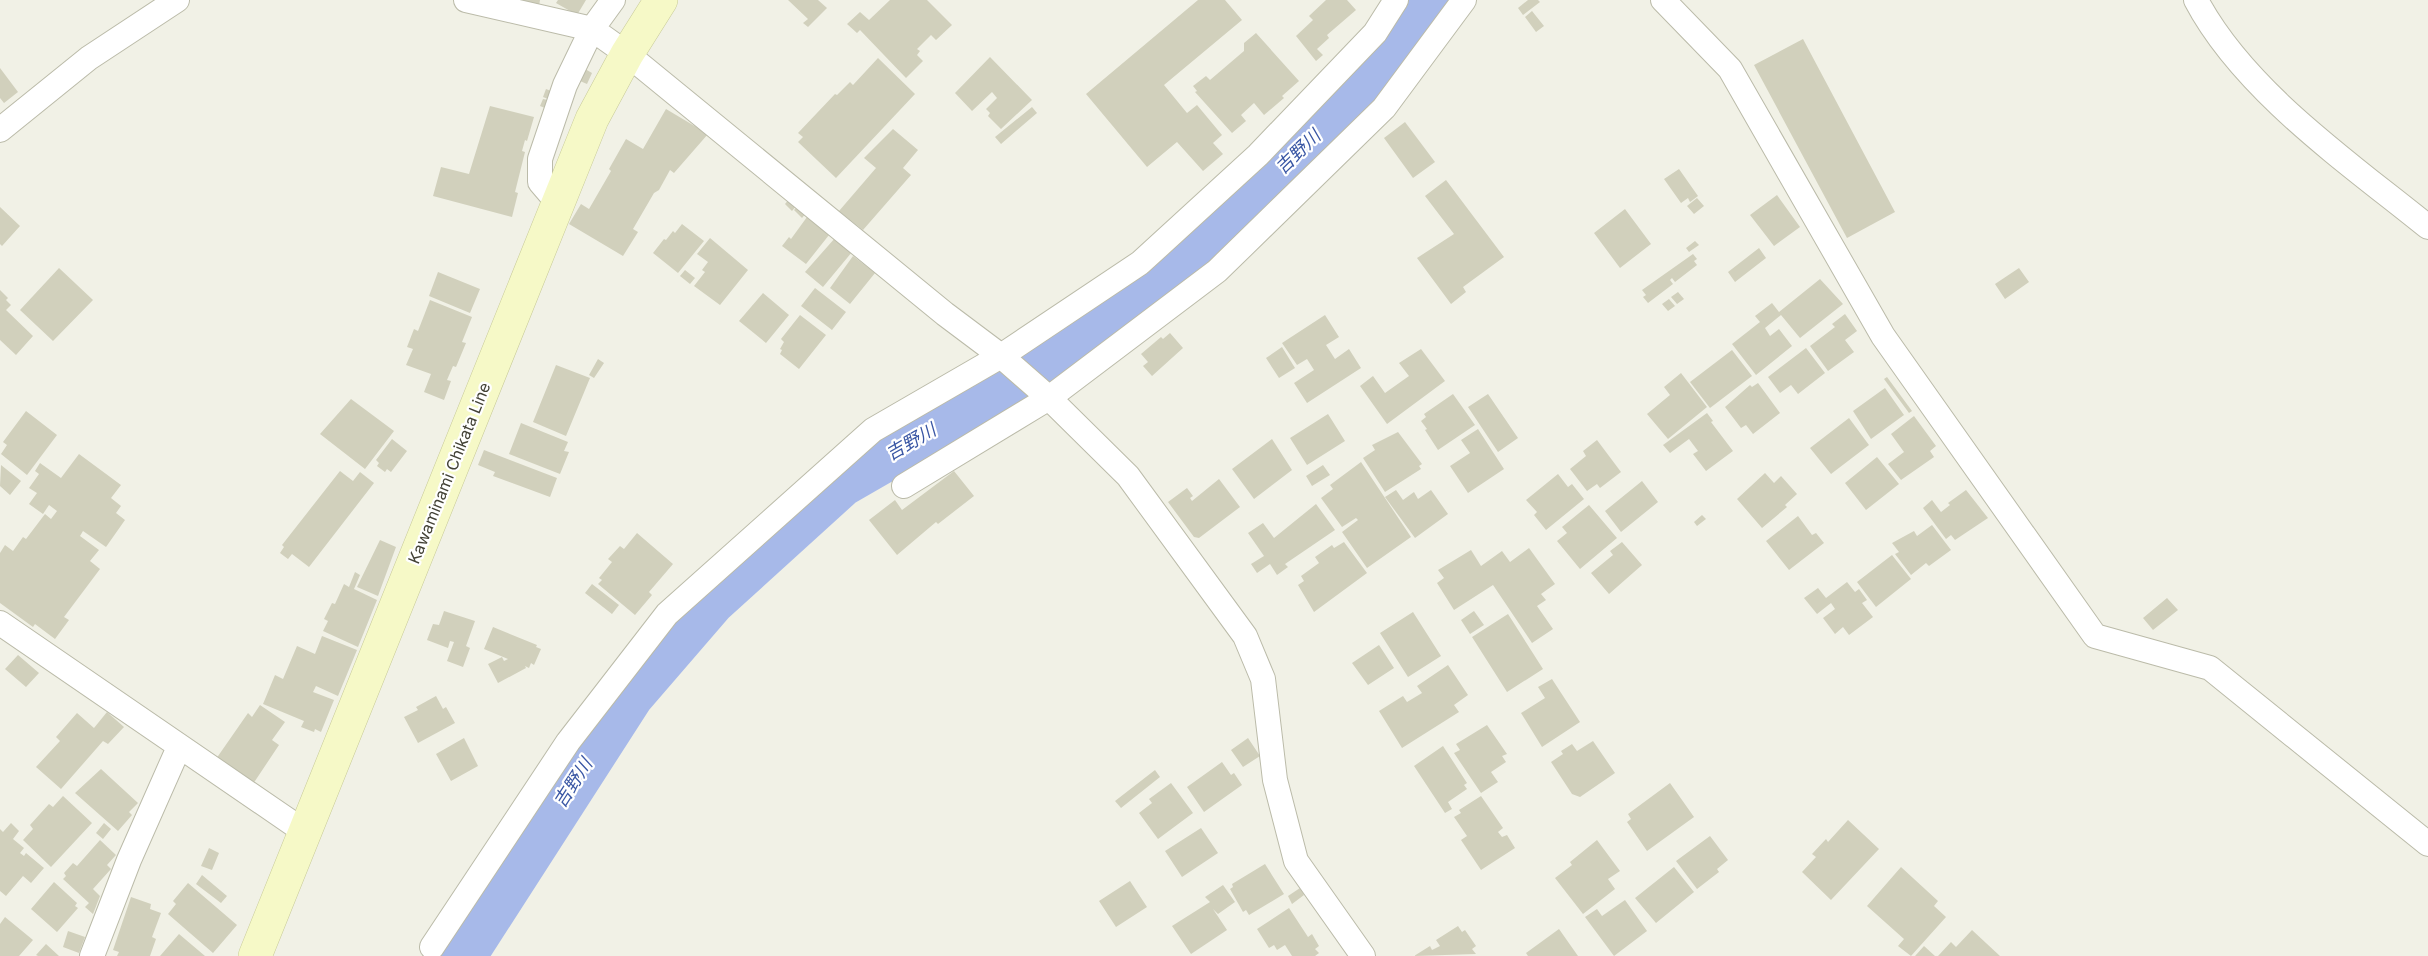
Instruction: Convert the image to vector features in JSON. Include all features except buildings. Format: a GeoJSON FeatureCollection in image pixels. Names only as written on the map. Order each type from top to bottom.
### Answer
{"type":"FeatureCollection","features":[{"type":"Feature","properties":{"kind":"main road","name":"Kawaminami Chikata Line"},"geometry":{"type":"LineString","coordinates":[[255,956],[592,119],[627,54],[661,0]]}},
{"type":"Feature","properties":{"kind":"street"},"geometry":{"type":"LineString","coordinates":[[0,130],[89,58],[177,0]]}},
{"type":"Feature","properties":{"kind":"street"},"geometry":{"type":"LineString","coordinates":[[466,0],[592,29],[627,54],[935,307],[1001,356],[1049,398],[1128,476],[1245,636],[1263,679],[1275,780],[1296,861],[1363,956]]}},
{"type":"Feature","properties":{"kind":"street"},"geometry":{"type":"LineString","coordinates":[[558,203],[540,182],[540,159],[565,85],[592,29],[614,0]]}},
{"type":"Feature","properties":{"kind":"street"},"geometry":{"type":"LineString","coordinates":[[432,947],[568,742],[668,614],[873,430],[1001,356],[1140,263],[1258,155],[1375,33],[1396,0]]}},
{"type":"Feature","properties":{"kind":"street"},"geometry":{"type":"LineString","coordinates":[[904,486],[1049,398],[1216,271],[1384,108],[1464,0]]}},
{"type":"Feature","properties":{"kind":"street"},"geometry":{"type":"LineString","coordinates":[[1663,0],[1730,69],[1883,336],[2095,636],[2210,668],[2428,844]]}},
{"type":"Feature","properties":{"kind":"street"},"geometry":{"type":"LineString","coordinates":[[2196,0],[2237,59],[2287,113],[2428,227]]}},
{"type":"Feature","properties":{"kind":"street"},"geometry":{"type":"LineString","coordinates":[[0,623],[305,832]]}},
{"type":"Feature","properties":{"kind":"street"},"geometry":{"type":"LineString","coordinates":[[92,956],[129,860],[179,747]]}},
{"type":"Feature","properties":{"kind":"waterway","name":"吉野川"},"geometry":{"type":"LineString","coordinates":[[461,956],[629,695],[711,600],[841,482],[1055,359],[1147,295],[1301,151],[1400,50],[1437,0]]}}]}
